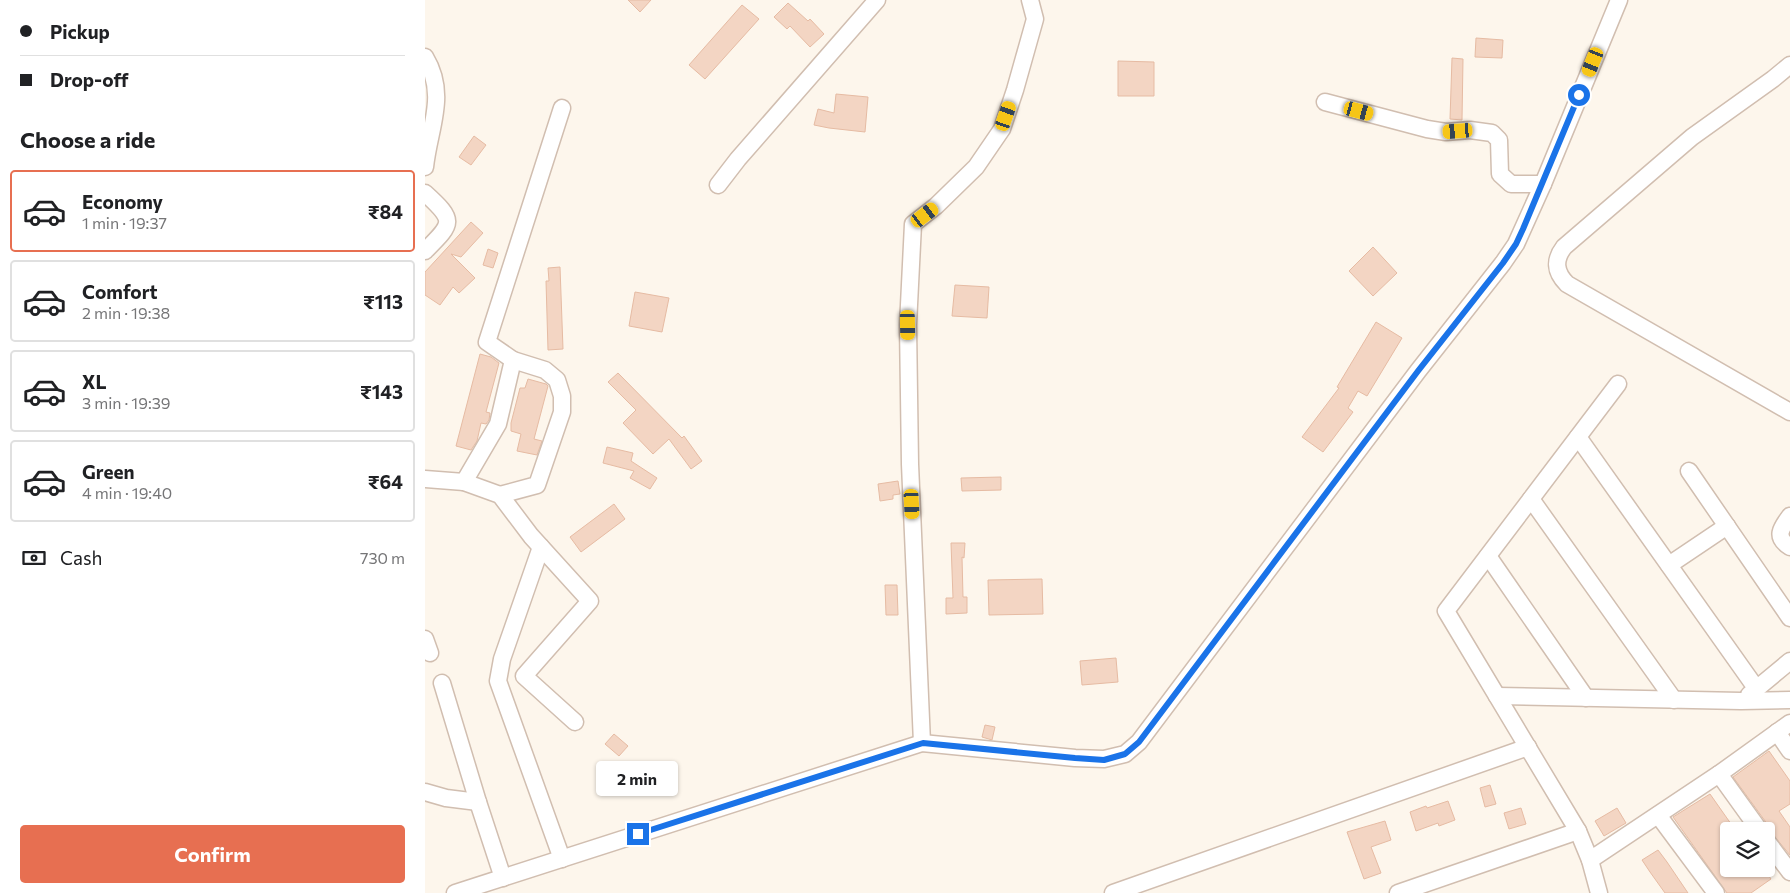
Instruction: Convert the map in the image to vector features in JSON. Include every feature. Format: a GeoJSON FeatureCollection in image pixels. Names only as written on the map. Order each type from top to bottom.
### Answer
{"type":"FeatureCollection","features":[{"type":"Feature","properties":{"kind":"street"},"geometry":{"type":"LineString","coordinates":[[718,185],[738,159],[877,0]]}},
{"type":"Feature","properties":{"kind":"street"},"geometry":{"type":"LineString","coordinates":[[923,743],[911,464],[908,325],[913,224],[936,206],[975,167],[1002,129],[1035,19],[1030,0]]}},
{"type":"Feature","properties":{"kind":"street"},"geometry":{"type":"LineString","coordinates":[[455,893],[923,743],[1104,760],[1125,754],[1139,742],[1516,244],[1543,184],[1619,0]]}},
{"type":"Feature","properties":{"kind":"street"},"geometry":{"type":"LineString","coordinates":[[425,57],[429,63],[436,87],[435,118],[425,167]]}},
{"type":"Feature","properties":{"kind":"street"},"geometry":{"type":"LineString","coordinates":[[1790,64],[1773,79],[1699,132],[1564,247],[1559,252],[1556,265],[1558,272],[1567,284],[1790,412]]}},
{"type":"Feature","properties":{"kind":"street"},"geometry":{"type":"LineString","coordinates":[[1325,102],[1427,129],[1446,132],[1470,130],[1492,133],[1499,140],[1500,174],[1511,184],[1543,184]]}},
{"type":"Feature","properties":{"kind":"street"},"geometry":{"type":"LineString","coordinates":[[500,495],[537,485],[562,412],[563,396],[557,380],[545,370],[513,360],[487,342],[563,108]]}},
{"type":"Feature","properties":{"kind":"street"},"geometry":{"type":"LineString","coordinates":[[425,193],[443,209],[447,219],[446,230],[425,251]]}},
{"type":"Feature","properties":{"kind":"street"},"geometry":{"type":"LineString","coordinates":[[464,482],[498,424],[513,360]]}},
{"type":"Feature","properties":{"kind":"street"},"geometry":{"type":"LineString","coordinates":[[1599,893],[1590,860],[1578,831],[1446,611],[1618,384]]}},
{"type":"Feature","properties":{"kind":"street"},"geometry":{"type":"LineString","coordinates":[[1578,438],[1757,688]]}},
{"type":"Feature","properties":{"kind":"street"},"geometry":{"type":"LineString","coordinates":[[1689,471],[1790,618]]}},
{"type":"Feature","properties":{"kind":"street"},"geometry":{"type":"LineString","coordinates":[[425,479],[464,482],[500,495],[541,547],[590,601],[524,676],[575,722]]}},
{"type":"Feature","properties":{"kind":"street"},"geometry":{"type":"LineString","coordinates":[[1531,499],[1674,700]]}},
{"type":"Feature","properties":{"kind":"street"},"geometry":{"type":"LineString","coordinates":[[1790,516],[1780,531],[1784,544],[1790,547]]}},
{"type":"Feature","properties":{"kind":"street"},"geometry":{"type":"LineString","coordinates":[[1669,565],[1727,526]]}},
{"type":"Feature","properties":{"kind":"street"},"geometry":{"type":"LineString","coordinates":[[541,547],[502,659],[499,680],[562,859]]}},
{"type":"Feature","properties":{"kind":"street"},"geometry":{"type":"LineString","coordinates":[[1488,556],[1586,698]]}},
{"type":"Feature","properties":{"kind":"street"},"geometry":{"type":"LineString","coordinates":[[1741,701],[1790,661]]}},
{"type":"Feature","properties":{"kind":"street"},"geometry":{"type":"LineString","coordinates":[[442,683],[503,878]]}},
{"type":"Feature","properties":{"kind":"street"},"geometry":{"type":"LineString","coordinates":[[1497,696],[1741,701],[1790,700]]}},
{"type":"Feature","properties":{"kind":"street"},"geometry":{"type":"LineString","coordinates":[[1590,860],[1719,774],[1790,722]]}},
{"type":"Feature","properties":{"kind":"street"},"geometry":{"type":"LineString","coordinates":[[1777,732],[1790,751]]}},
{"type":"Feature","properties":{"kind":"street"},"geometry":{"type":"LineString","coordinates":[[1113,893],[1528,747]]}},
{"type":"Feature","properties":{"kind":"street"},"geometry":{"type":"LineString","coordinates":[[1719,774],[1754,822]]}},
{"type":"Feature","properties":{"kind":"street"},"geometry":{"type":"LineString","coordinates":[[425,792],[446,798],[478,802]]}},
{"type":"Feature","properties":{"kind":"street"},"geometry":{"type":"LineString","coordinates":[[1657,815],[1716,893]]}},
{"type":"Feature","properties":{"kind":"street"},"geometry":{"type":"LineString","coordinates":[[1398,893],[1578,831]]}},
{"type":"Feature","properties":{"kind":"street"},"geometry":{"type":"LineString","coordinates":[[1775,852],[1790,872]]}},
{"type":"Feature","properties":{"kind":"building"},"geometry":{"type":"Polygon","coordinates":[[[628,0],[651,0],[640,12],[628,0]]]}},
{"type":"Feature","properties":{"kind":"building"},"geometry":{"type":"Polygon","coordinates":[[[788,3],[808,21],[810,19],[824,34],[810,47],[790,26],[787,29],[774,17],[788,3]]]}},
{"type":"Feature","properties":{"kind":"building"},"geometry":{"type":"Polygon","coordinates":[[[742,5],[759,19],[705,79],[689,65],[742,5]]]}},
{"type":"Feature","properties":{"kind":"building"},"geometry":{"type":"Polygon","coordinates":[[[1476,38],[1503,40],[1502,58],[1475,57],[1476,38]]]}},
{"type":"Feature","properties":{"kind":"building"},"geometry":{"type":"Polygon","coordinates":[[[1452,58],[1463,59],[1462,120],[1450,119],[1452,58]]]}},
{"type":"Feature","properties":{"kind":"building"},"geometry":{"type":"Polygon","coordinates":[[[1118,61],[1154,62],[1154,96],[1118,96],[1118,61]]]}},
{"type":"Feature","properties":{"kind":"building"},"geometry":{"type":"Polygon","coordinates":[[[836,94],[868,97],[865,132],[814,125],[818,109],[834,113],[836,94]]]}},
{"type":"Feature","properties":{"kind":"building"},"geometry":{"type":"Polygon","coordinates":[[[474,136],[486,145],[471,165],[459,157],[474,136]]]}},
{"type":"Feature","properties":{"kind":"building"},"geometry":{"type":"Polygon","coordinates":[[[471,222],[483,233],[461,257],[451,254],[475,278],[459,293],[453,287],[440,305],[425,295],[425,272],[471,222]]]}},
{"type":"Feature","properties":{"kind":"building"},"geometry":{"type":"Polygon","coordinates":[[[1373,247],[1397,273],[1373,296],[1349,271],[1373,247]]]}},
{"type":"Feature","properties":{"kind":"building"},"geometry":{"type":"Polygon","coordinates":[[[488,249],[498,253],[493,268],[483,265],[488,249]]]}},
{"type":"Feature","properties":{"kind":"building"},"geometry":{"type":"Polygon","coordinates":[[[560,267],[563,349],[548,350],[546,281],[549,281],[548,268],[560,267]]]}},
{"type":"Feature","properties":{"kind":"building"},"geometry":{"type":"Polygon","coordinates":[[[955,285],[989,287],[987,318],[952,316],[955,285]]]}},
{"type":"Feature","properties":{"kind":"building"},"geometry":{"type":"Polygon","coordinates":[[[635,292],[669,298],[662,332],[629,326],[635,292]]]}},
{"type":"Feature","properties":{"kind":"building"},"geometry":{"type":"Polygon","coordinates":[[[1376,322],[1402,338],[1367,396],[1358,391],[1348,408],[1353,412],[1323,452],[1302,437],[1339,388],[1337,387],[1376,322]]]}},
{"type":"Feature","properties":{"kind":"building"},"geometry":{"type":"Polygon","coordinates":[[[480,354],[491,357],[499,363],[486,412],[490,413],[489,420],[486,424],[481,423],[477,441],[471,450],[456,446],[480,354]]]}},
{"type":"Feature","properties":{"kind":"building"},"geometry":{"type":"Polygon","coordinates":[[[618,373],[682,438],[684,436],[702,461],[691,469],[669,439],[653,454],[623,423],[636,410],[608,382],[618,373]]]}},
{"type":"Feature","properties":{"kind":"building"},"geometry":{"type":"Polygon","coordinates":[[[528,379],[548,386],[534,439],[542,441],[537,455],[517,451],[521,434],[511,431],[511,423],[520,388],[525,388],[528,379]]]}},
{"type":"Feature","properties":{"kind":"building"},"geometry":{"type":"Polygon","coordinates":[[[607,447],[633,453],[631,461],[657,478],[650,489],[630,478],[634,471],[603,463],[607,447]]]}},
{"type":"Feature","properties":{"kind":"building"},"geometry":{"type":"Polygon","coordinates":[[[1001,477],[1001,490],[962,491],[961,478],[1001,477]]]}},
{"type":"Feature","properties":{"kind":"building"},"geometry":{"type":"Polygon","coordinates":[[[898,481],[900,494],[893,495],[893,499],[880,501],[878,484],[898,481]]]}},
{"type":"Feature","properties":{"kind":"building"},"geometry":{"type":"Polygon","coordinates":[[[614,504],[625,519],[581,552],[570,537],[614,504]]]}},
{"type":"Feature","properties":{"kind":"building"},"geometry":{"type":"Polygon","coordinates":[[[951,543],[965,543],[964,558],[962,557],[963,597],[967,597],[967,613],[946,614],[946,598],[953,598],[951,543]]]}},
{"type":"Feature","properties":{"kind":"building"},"geometry":{"type":"Polygon","coordinates":[[[1042,579],[1043,614],[989,615],[988,580],[1042,579]]]}},
{"type":"Feature","properties":{"kind":"building"},"geometry":{"type":"Polygon","coordinates":[[[885,585],[897,585],[898,615],[886,615],[885,585]]]}},
{"type":"Feature","properties":{"kind":"building"},"geometry":{"type":"Polygon","coordinates":[[[1116,658],[1118,682],[1082,685],[1080,661],[1116,658]]]}},
{"type":"Feature","properties":{"kind":"building"},"geometry":{"type":"Polygon","coordinates":[[[985,725],[995,727],[992,740],[982,737],[985,725]]]}},
{"type":"Feature","properties":{"kind":"building"},"geometry":{"type":"Polygon","coordinates":[[[614,734],[628,746],[619,756],[605,744],[614,734]]]}},
{"type":"Feature","properties":{"kind":"building"},"geometry":{"type":"Polygon","coordinates":[[[1769,751],[1790,781],[1790,804],[1779,811],[1790,827],[1790,855],[1775,837],[1775,822],[1766,822],[1733,777],[1769,751]]]}},
{"type":"Feature","properties":{"kind":"building"},"geometry":{"type":"Polygon","coordinates":[[[1490,785],[1496,804],[1485,807],[1480,788],[1490,785]]]}},
{"type":"Feature","properties":{"kind":"building"},"geometry":{"type":"Polygon","coordinates":[[[1710,794],[1730,822],[1720,822],[1720,877],[1770,877],[1771,879],[1751,893],[1727,893],[1673,817],[1710,794]]]}},
{"type":"Feature","properties":{"kind":"building"},"geometry":{"type":"Polygon","coordinates":[[[1448,801],[1455,820],[1439,826],[1438,823],[1416,831],[1410,812],[1448,801]]]}},
{"type":"Feature","properties":{"kind":"building"},"geometry":{"type":"Polygon","coordinates":[[[1521,808],[1526,824],[1509,829],[1504,813],[1521,808]]]}},
{"type":"Feature","properties":{"kind":"building"},"geometry":{"type":"Polygon","coordinates":[[[1617,808],[1626,823],[1604,836],[1595,821],[1617,808]]]}},
{"type":"Feature","properties":{"kind":"building"},"geometry":{"type":"Polygon","coordinates":[[[1385,821],[1391,840],[1371,847],[1381,873],[1364,879],[1347,832],[1385,821]]]}},
{"type":"Feature","properties":{"kind":"building"},"geometry":{"type":"Polygon","coordinates":[[[1658,850],[1688,893],[1665,893],[1650,872],[1642,860],[1658,850]]]}},
{"type":"Feature","properties":{"kind":"route"},"geometry":{"type":"LineString","coordinates":[[638,834],[923,743],[1104,760],[1125,754],[1139,742],[1418,371],[1503,263],[1516,244],[1523,229],[1579,95]]}}]}
